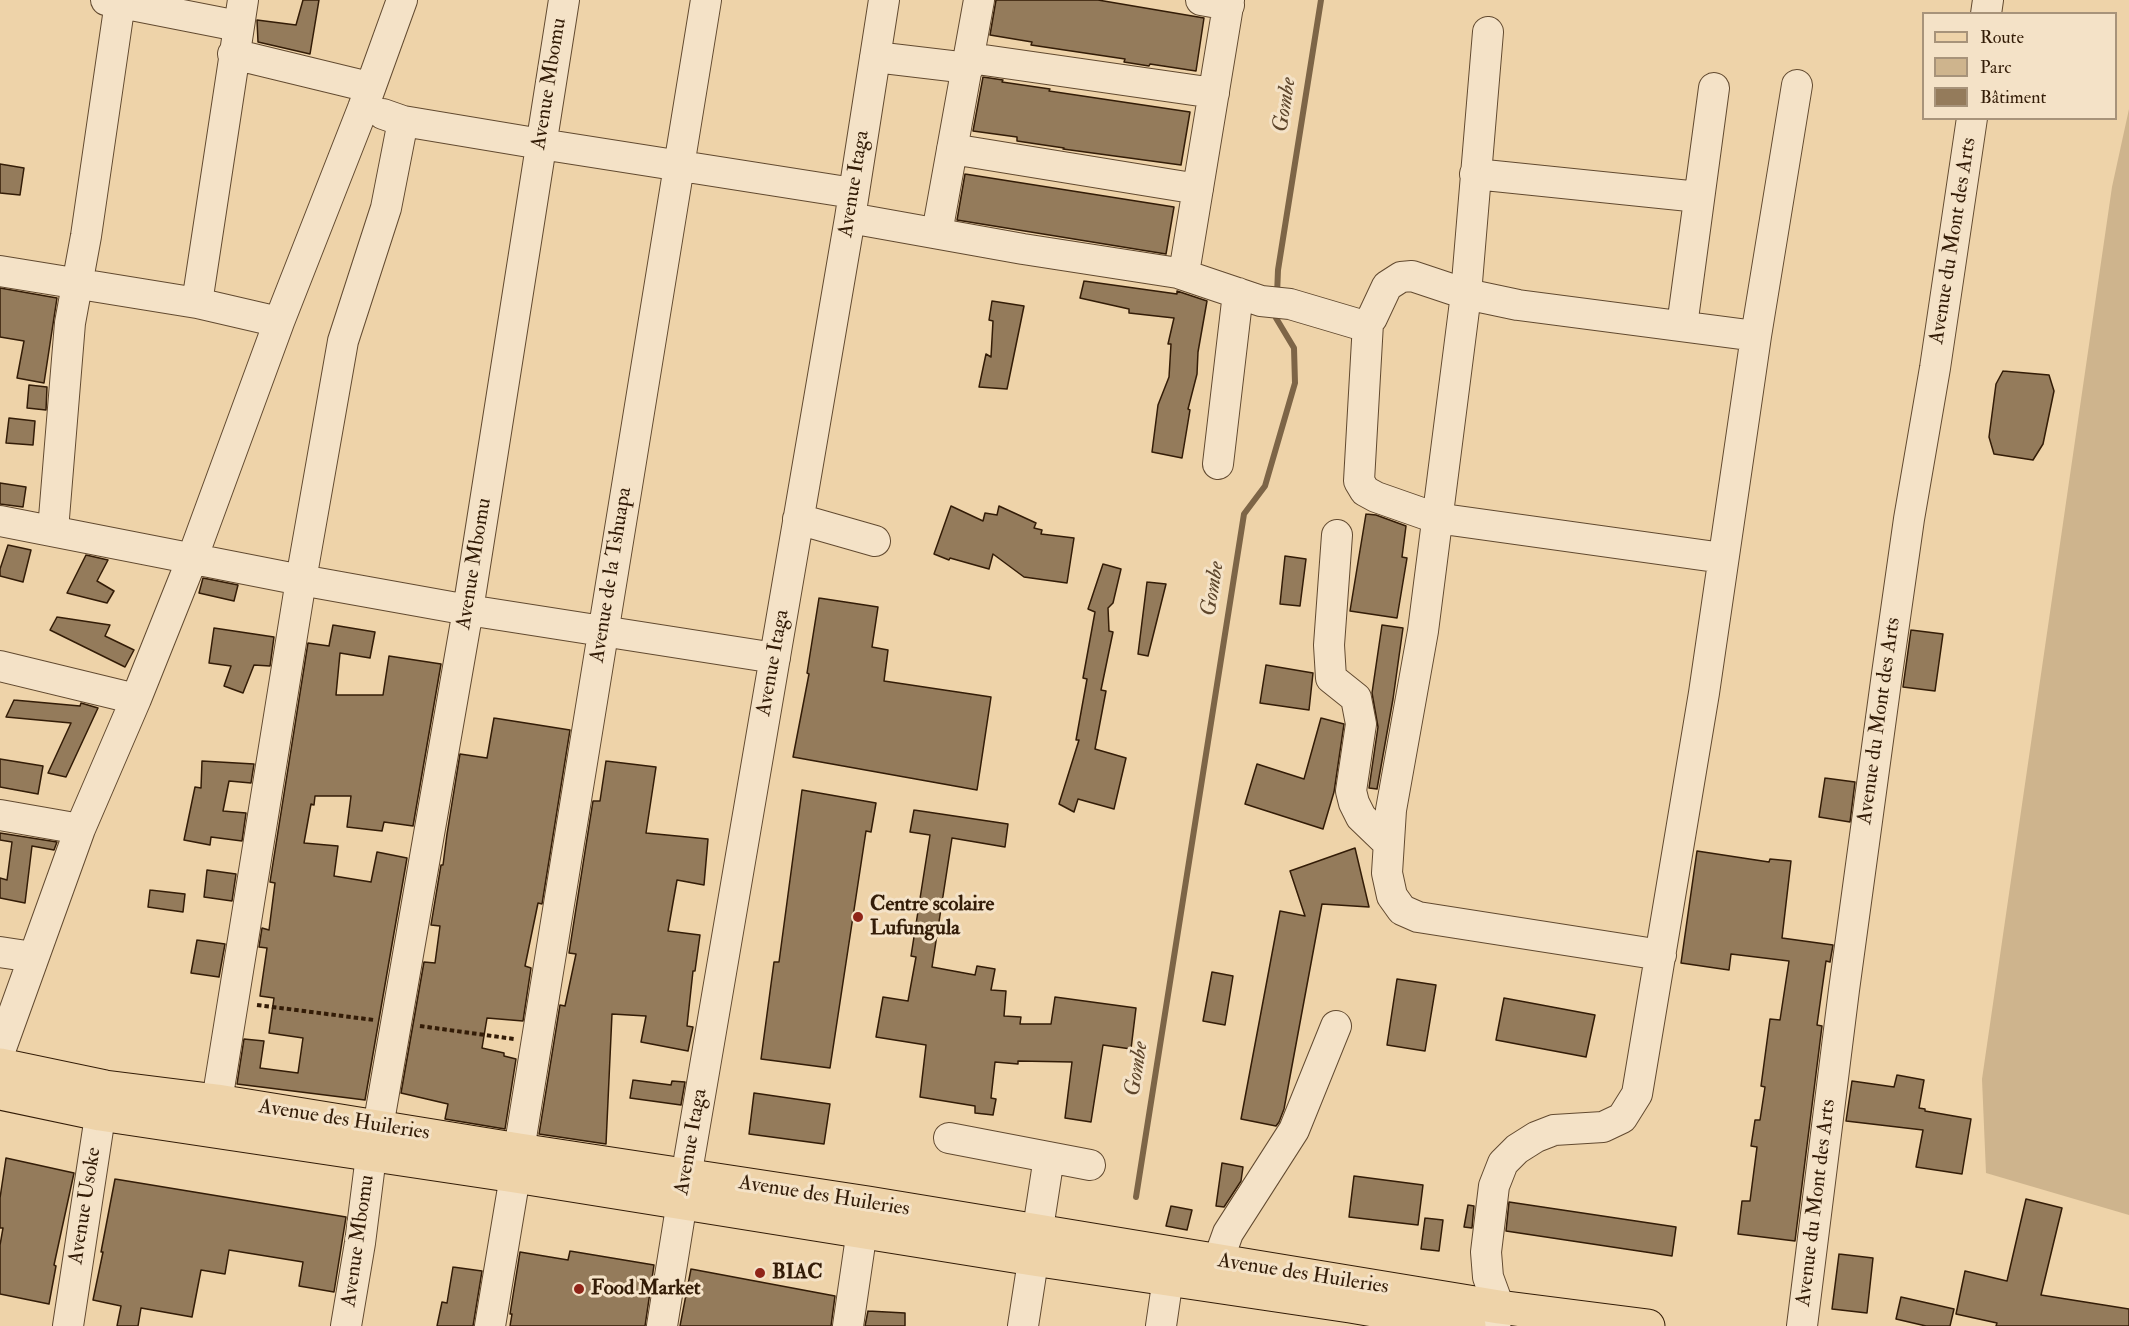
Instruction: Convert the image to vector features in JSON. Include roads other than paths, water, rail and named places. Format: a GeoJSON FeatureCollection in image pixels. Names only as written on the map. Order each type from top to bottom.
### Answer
{"type":"FeatureCollection","features":[{"type":"Feature","properties":{"kind":"main road","name":"Avenue des Huileries"},"geometry":{"type":"LineString","coordinates":[[0,1065],[103,1101],[217,1101],[374,1141]]}},
{"type":"Feature","properties":{"kind":"main road","name":"Avenue des Huileries"},"geometry":{"type":"LineString","coordinates":[[0,1093],[103,1101],[517,1163],[684,1190],[862,1230],[1218,1261],[1497,1316],[1648,1326]]}},
{"type":"Feature","properties":{"kind":"main road","name":"Avenue des Huileries"},"geometry":{"type":"LineString","coordinates":[[684,1190],[868,1203],[1168,1278],[1348,1316],[1468,1326]]}},
{"type":"Feature","properties":{"kind":"street"},"geometry":{"type":"LineString","coordinates":[[0,1052],[80,829],[136,699],[192,559],[279,322],[402,0]]}},
{"type":"Feature","properties":{"kind":"street","name":"Avenue Mbomu"},"geometry":{"type":"LineString","coordinates":[[346,1326],[374,1141],[468,610],[564,0]]}},
{"type":"Feature","properties":{"kind":"street","name":"Avenue de la Tshuapa"},"geometry":{"type":"LineString","coordinates":[[490,1326],[706,0]]}},
{"type":"Feature","properties":{"kind":"street","name":"Avenue Itaga"},"geometry":{"type":"LineString","coordinates":[[662,1326],[852,206],[884,0]]}},
{"type":"Feature","properties":{"kind":"street"},"geometry":{"type":"LineString","coordinates":[[937,232],[979,0]]}},
{"type":"Feature","properties":{"kind":"street"},"geometry":{"type":"LineString","coordinates":[[53,530],[69,334],[78,283],[113,1],[238,27],[403,121],[679,166],[852,206],[937,232],[1023,249],[1178,273],[1250,297],[1290,304],[1361,325],[1368,324]]}},
{"type":"Feature","properties":{"kind":"street"},"geometry":{"type":"LineString","coordinates":[[1178,273],[1185,267],[1214,93],[1220,2]]}},
{"type":"Feature","properties":{"kind":"street"},"geometry":{"type":"LineString","coordinates":[[197,303],[238,27]]}},
{"type":"Feature","properties":{"kind":"street"},"geometry":{"type":"LineString","coordinates":[[1488,32],[1466,294],[1423,631],[1391,810],[1387,873],[1392,896],[1402,910],[1418,917],[1661,955]]}},
{"type":"Feature","properties":{"kind":"street"},"geometry":{"type":"LineString","coordinates":[[875,57],[969,63],[1214,93]]}},
{"type":"Feature","properties":{"kind":"street"},"geometry":{"type":"LineString","coordinates":[[1497,1316],[1485,1264],[1494,1186],[1503,1163],[1517,1149],[1536,1137],[1554,1130],[1603,1127],[1622,1118],[1637,1094],[1704,693],[1722,558],[1797,85]]}},
{"type":"Feature","properties":{"kind":"street"},"geometry":{"type":"LineString","coordinates":[[1682,326],[1714,88]]}},
{"type":"Feature","properties":{"kind":"street","name":"Avenue du Mont des Arts"},"geometry":{"type":"LineString","coordinates":[[1802,1326],[1890,652],[1972,120]]}},
{"type":"Feature","properties":{"kind":"street"},"geometry":{"type":"LineString","coordinates":[[217,1101],[301,580],[343,341],[386,208],[403,121]]}},
{"type":"Feature","properties":{"kind":"street"},"geometry":{"type":"LineString","coordinates":[[952,149],[1198,189]]}},
{"type":"Feature","properties":{"kind":"street"},"geometry":{"type":"LineString","coordinates":[[1475,174],[1699,197]]}},
{"type":"Feature","properties":{"kind":"street"},"geometry":{"type":"LineString","coordinates":[[0,271],[197,303],[279,322]]}},
{"type":"Feature","properties":{"kind":"street"},"geometry":{"type":"LineString","coordinates":[[1722,558],[1436,518],[1365,491],[1359,481],[1368,324],[1387,286],[1401,277],[1412,276],[1466,294],[1518,305],[1756,336]]}},
{"type":"Feature","properties":{"kind":"street"},"geometry":{"type":"LineString","coordinates":[[1218,464],[1250,297]]}},
{"type":"Feature","properties":{"kind":"street"},"geometry":{"type":"LineString","coordinates":[[798,519],[875,541]]}},
{"type":"Feature","properties":{"kind":"street"},"geometry":{"type":"LineString","coordinates":[[0,521],[468,610],[775,657]]}},
{"type":"Feature","properties":{"kind":"street"},"geometry":{"type":"LineString","coordinates":[[1337,536],[1329,645],[1331,678],[1356,698],[1361,724],[1351,790],[1354,803],[1361,817],[1388,843]]}},
{"type":"Feature","properties":{"kind":"street"},"geometry":{"type":"LineString","coordinates":[[0,666],[136,699]]}},
{"type":"Feature","properties":{"kind":"street"},"geometry":{"type":"LineString","coordinates":[[0,815],[80,829]]}},
{"type":"Feature","properties":{"kind":"street"},"geometry":{"type":"LineString","coordinates":[[0,952],[33,957]]}},
{"type":"Feature","properties":{"kind":"street"},"geometry":{"type":"LineString","coordinates":[[1218,1261],[1228,1233],[1294,1130],[1336,1026]]}},
{"type":"Feature","properties":{"kind":"street","name":"Avenue Usoke"},"geometry":{"type":"LineString","coordinates":[[68,1326],[103,1101]]}},
{"type":"Feature","properties":{"kind":"street"},"geometry":{"type":"LineString","coordinates":[[949,1138],[1090,1166]]}},
{"type":"Feature","properties":{"kind":"street"},"geometry":{"type":"LineString","coordinates":[[1023,1326],[1049,1157]]}},
{"type":"Feature","properties":{"kind":"street"},"geometry":{"type":"LineString","coordinates":[[848,1326],[862,1230]]}},
{"type":"Feature","properties":{"kind":"street"},"geometry":{"type":"LineString","coordinates":[[1161,1326],[1168,1278]]}},
{"type":"Feature","properties":{"kind":"waterway","name":"Gombe"},"geometry":{"type":"LineString","coordinates":[[1277,295],[1278,270],[1321,0]]}},
{"type":"Feature","properties":{"kind":"waterway","name":"Gombe"},"geometry":{"type":"LineString","coordinates":[[1136,1197],[1244,514],[1265,486],[1295,383],[1294,348],[1276,318],[1276,311]]}},
{"type":"Feature","properties":{"kind":"place","name":"Centre scolaire Lufungula"},"geometry":{"type":"Point","coordinates":[858,917]}},
{"type":"Feature","properties":{"kind":"place","name":"BIAC"},"geometry":{"type":"Point","coordinates":[760,1273]}},
{"type":"Feature","properties":{"kind":"place","name":"Food Market"},"geometry":{"type":"Point","coordinates":[579,1289]}}]}
